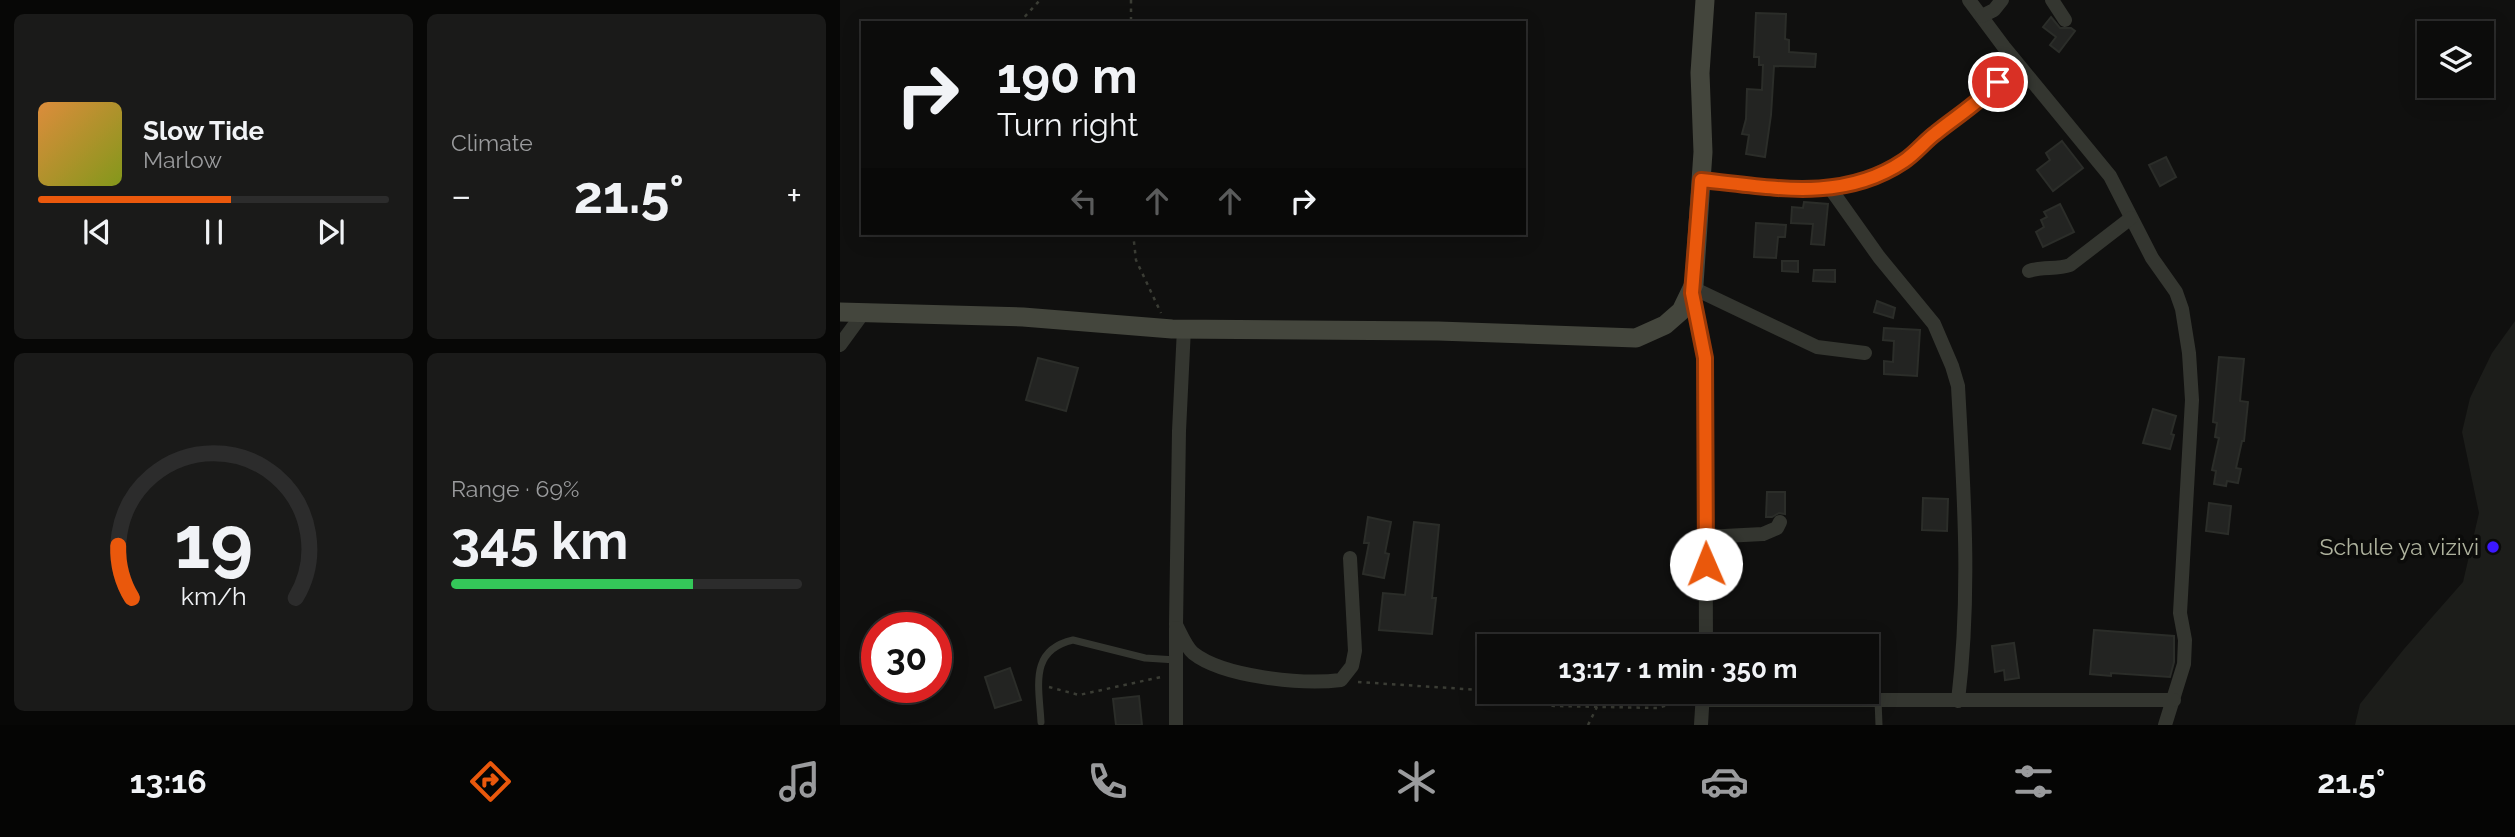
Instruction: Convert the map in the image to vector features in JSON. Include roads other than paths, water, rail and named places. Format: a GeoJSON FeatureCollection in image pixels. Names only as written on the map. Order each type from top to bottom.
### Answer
{"type":"FeatureCollection","features":[{"type":"Feature","properties":{"kind":"street"},"geometry":{"type":"LineString","coordinates":[[1704,0],[1700,73],[1703,152],[1692,291],[1705,358],[1706,634]]}},
{"type":"Feature","properties":{"kind":"street"},"geometry":{"type":"LineString","coordinates":[[1969,0],[2110,176],[2152,258],[2176,292],[2182,309],[2189,353],[2192,400],[2180,613],[2185,640],[2184,664],[2165,725]]}},
{"type":"Feature","properties":{"kind":"street"},"geometry":{"type":"LineString","coordinates":[[1982,16],[1994,10],[2003,0]]}},
{"type":"Feature","properties":{"kind":"street"},"geometry":{"type":"LineString","coordinates":[[2052,0],[2065,20]]}},
{"type":"Feature","properties":{"kind":"street"},"geometry":{"type":"LineString","coordinates":[[1701,180],[1830,188],[1853,185],[1874,178],[1906,160],[1924,142],[1986,96],[1998,82],[2012,57]]}},
{"type":"Feature","properties":{"kind":"street"},"geometry":{"type":"LineString","coordinates":[[1830,188],[1879,257],[1934,324],[1958,386],[1967,554],[1965,643],[1958,701]]}},
{"type":"Feature","properties":{"kind":"street"},"geometry":{"type":"LineString","coordinates":[[2029,271],[2070,265],[2131,218]]}},
{"type":"Feature","properties":{"kind":"street"},"geometry":{"type":"LineString","coordinates":[[840,312],[1023,317],[1176,328],[1425,331],[1636,338],[1665,326],[1681,311],[1692,291]]}},
{"type":"Feature","properties":{"kind":"street"},"geometry":{"type":"LineString","coordinates":[[1692,291],[1817,347],[1866,353]]}},
{"type":"Feature","properties":{"kind":"street"},"geometry":{"type":"LineString","coordinates":[[840,345],[864,312]]}},
{"type":"Feature","properties":{"kind":"street"},"geometry":{"type":"LineString","coordinates":[[1176,328],[1179,431],[1176,725]]}},
{"type":"Feature","properties":{"kind":"street"},"geometry":{"type":"LineString","coordinates":[[1705,537],[1763,534],[1777,528],[1780,522]]}},
{"type":"Feature","properties":{"kind":"street"},"geometry":{"type":"LineString","coordinates":[[1176,625],[1191,652],[1227,670],[1277,679],[1324,682],[1341,680],[1353,666],[1355,651],[1350,558]]}},
{"type":"Feature","properties":{"kind":"street"},"geometry":{"type":"LineString","coordinates":[[1879,701],[2174,700]]}},
{"type":"Feature","properties":{"kind":"street"},"geometry":{"type":"LineString","coordinates":[[1700,725],[1702,704]]}},
{"type":"Feature","properties":{"kind":"lane"},"geometry":{"type":"LineString","coordinates":[[1041,722],[1041,662],[1047,652],[1063,643],[1073,640],[1145,658],[1176,660]]}},
{"type":"Feature","properties":{"kind":"lane"},"geometry":{"type":"LineString","coordinates":[[1878,704],[1879,725]]}},
{"type":"Feature","properties":{"kind":"place","name":"Schule ya vizivi"},"geometry":{"type":"Point","coordinates":[2493,547]}}]}
